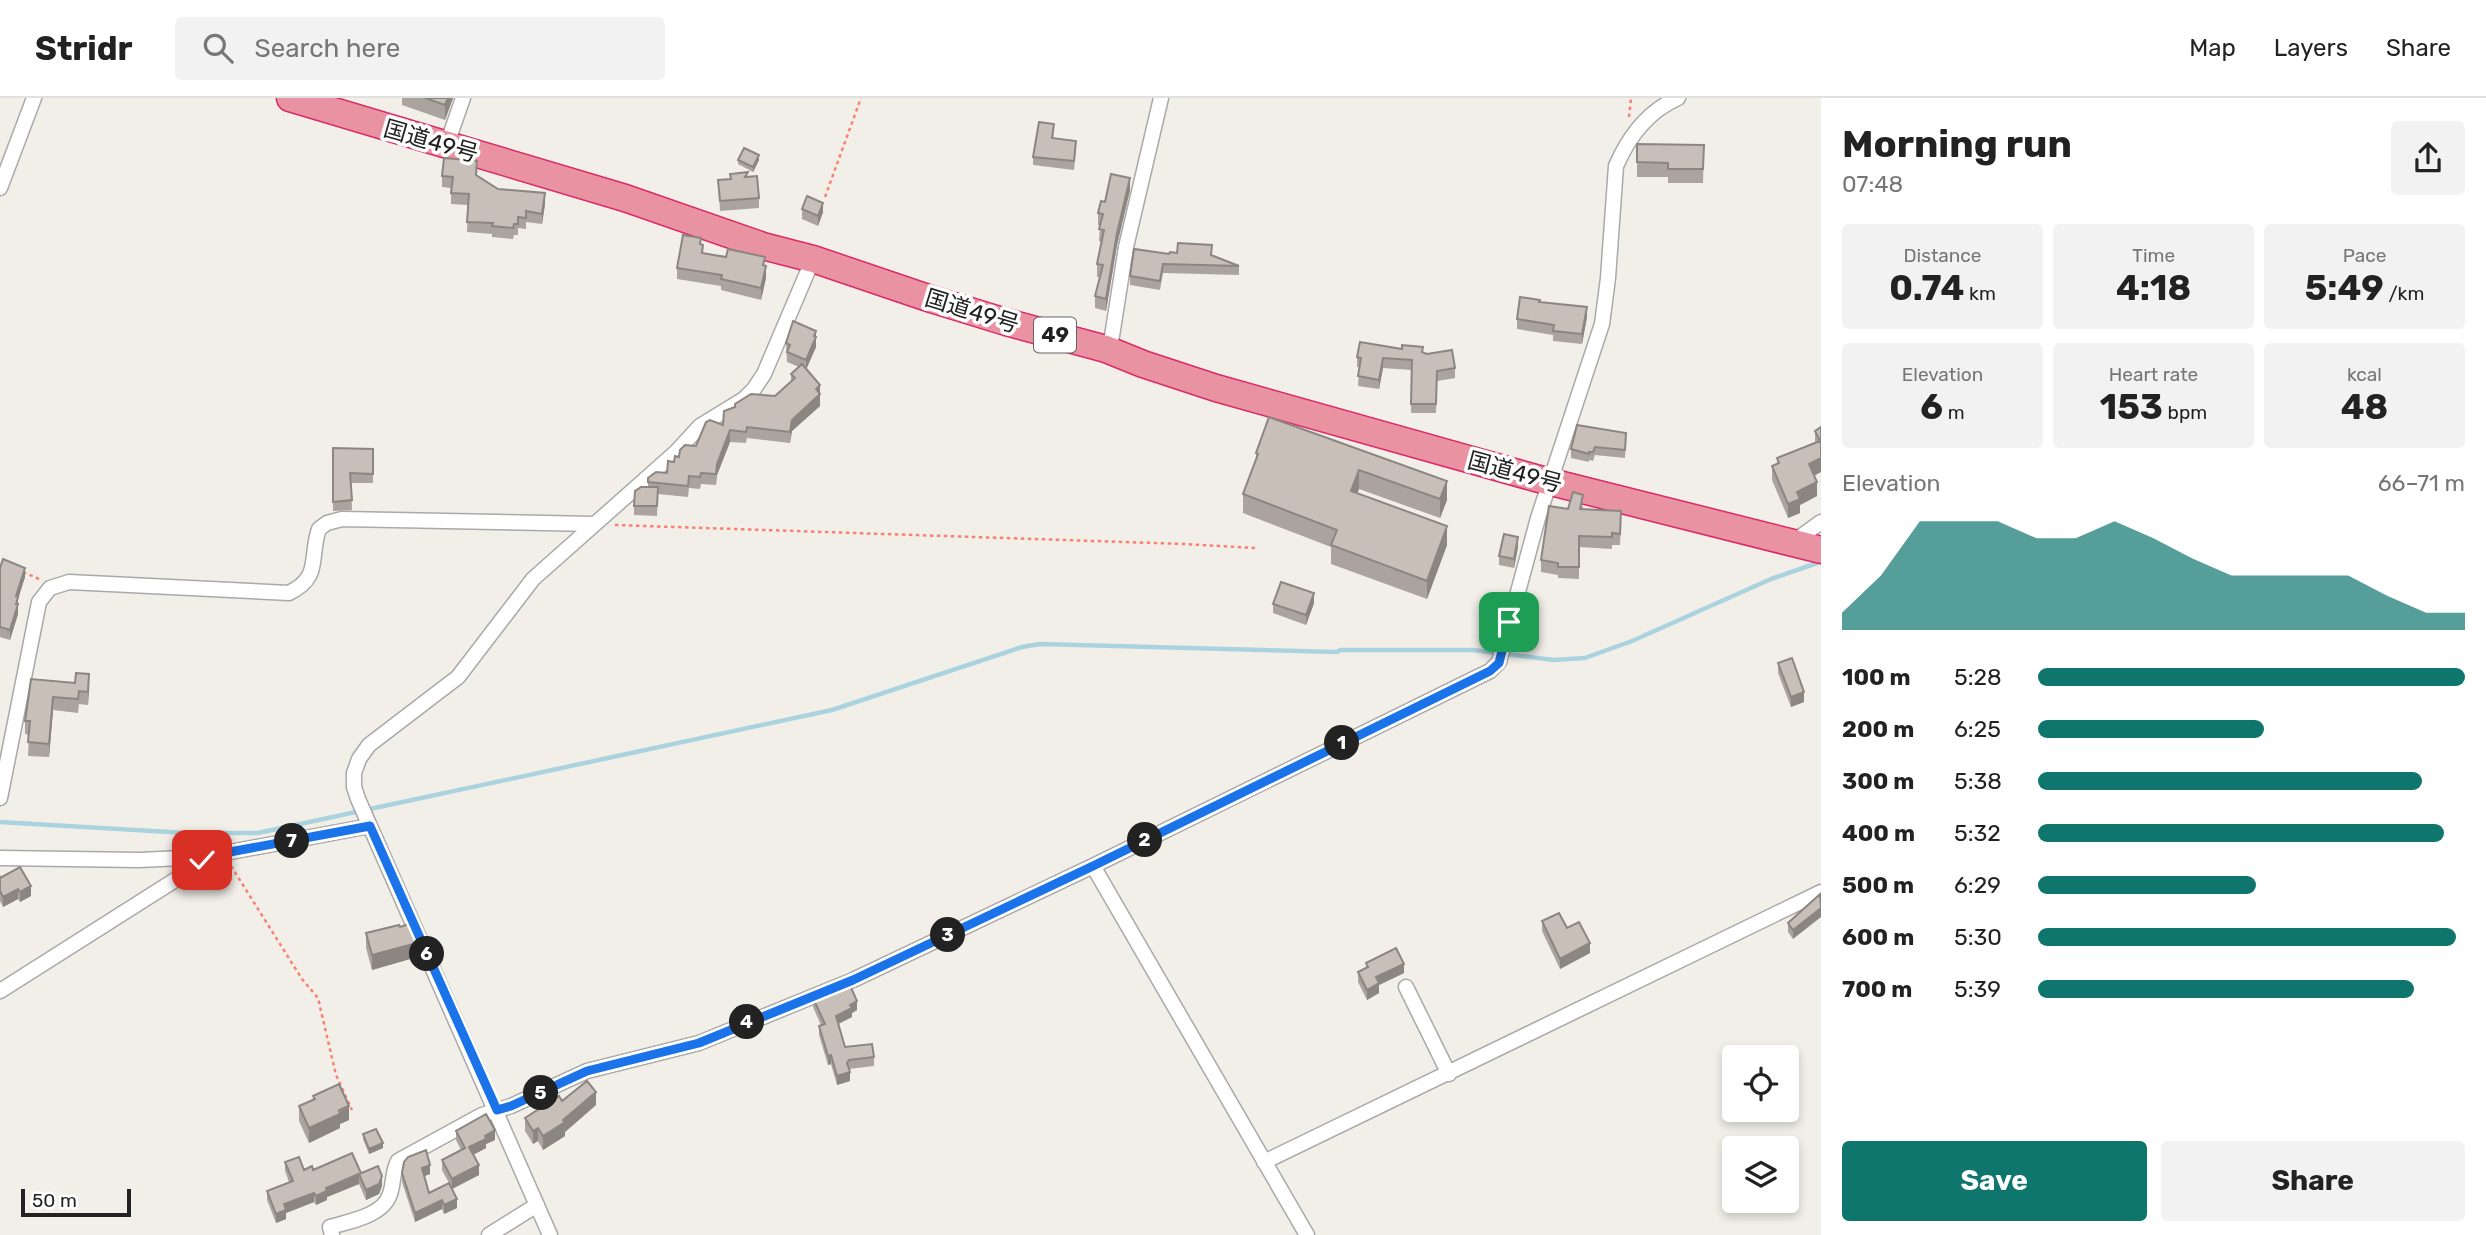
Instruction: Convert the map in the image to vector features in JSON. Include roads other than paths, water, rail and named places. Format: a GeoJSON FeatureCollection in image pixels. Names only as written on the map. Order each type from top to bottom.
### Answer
{"type":"FeatureCollection","features":[{"type":"Feature","properties":{"kind":"highway","name":"国道49号"},"geometry":{"type":"LineString","coordinates":[[290,98],[625,198],[763,246],[813,259],[956,307],[1106,349],[1216,388],[1550,482],[1821,550]]}},
{"type":"Feature","properties":{"kind":"street"},"geometry":{"type":"LineString","coordinates":[[0,188],[34,98]]}},
{"type":"Feature","properties":{"kind":"street"},"geometry":{"type":"LineString","coordinates":[[447,144],[463,98]]}},
{"type":"Feature","properties":{"kind":"street"},"geometry":{"type":"LineString","coordinates":[[1106,349],[1112,336],[1126,247],[1155,113],[1161,98]]}},
{"type":"Feature","properties":{"kind":"street"},"geometry":{"type":"LineString","coordinates":[[332,1235],[330,1227],[383,1207],[390,1195],[393,1171],[398,1161],[482,1115],[511,1106],[587,1071],[699,1043],[840,985],[1093,866],[1490,671],[1499,663],[1538,518],[1602,324],[1616,166],[1623,149],[1640,125],[1665,104],[1678,98]]}},
{"type":"Feature","properties":{"kind":"street"},"geometry":{"type":"LineString","coordinates":[[550,1235],[370,826],[354,781],[356,766],[363,752],[378,737],[458,677],[533,579],[676,452],[700,426],[744,399],[754,389],[764,374],[813,259]]}},
{"type":"Feature","properties":{"kind":"street"},"geometry":{"type":"LineString","coordinates":[[0,798],[38,602],[50,588],[69,582],[289,593],[310,576],[319,530],[327,523],[342,519],[594,524]]}},
{"type":"Feature","properties":{"kind":"street"},"geometry":{"type":"LineString","coordinates":[[1792,543],[1821,522]]}},
{"type":"Feature","properties":{"kind":"street"},"geometry":{"type":"LineString","coordinates":[[0,858],[114,860],[203,857],[370,826]]}},
{"type":"Feature","properties":{"kind":"street"},"geometry":{"type":"LineString","coordinates":[[0,991],[194,868],[203,857]]}},
{"type":"Feature","properties":{"kind":"street"},"geometry":{"type":"LineString","coordinates":[[1093,866],[1307,1235]]}},
{"type":"Feature","properties":{"kind":"street"},"geometry":{"type":"LineString","coordinates":[[1264,1162],[1821,892]]}},
{"type":"Feature","properties":{"kind":"street"},"geometry":{"type":"LineString","coordinates":[[1406,988],[1449,1074]]}},
{"type":"Feature","properties":{"kind":"street"},"geometry":{"type":"LineString","coordinates":[[489,1235],[537,1205]]}},
{"type":"Feature","properties":{"kind":"waterway"},"geometry":{"type":"LineString","coordinates":[[1506,654],[1554,660],[1585,658],[1632,641],[1771,579],[1820,562]]}},
{"type":"Feature","properties":{"kind":"waterway"},"geometry":{"type":"LineString","coordinates":[[0,822],[186,833],[258,833],[832,710],[1022,647],[1040,644],[1337,652],[1473,650],[1497,653]]}}]}
